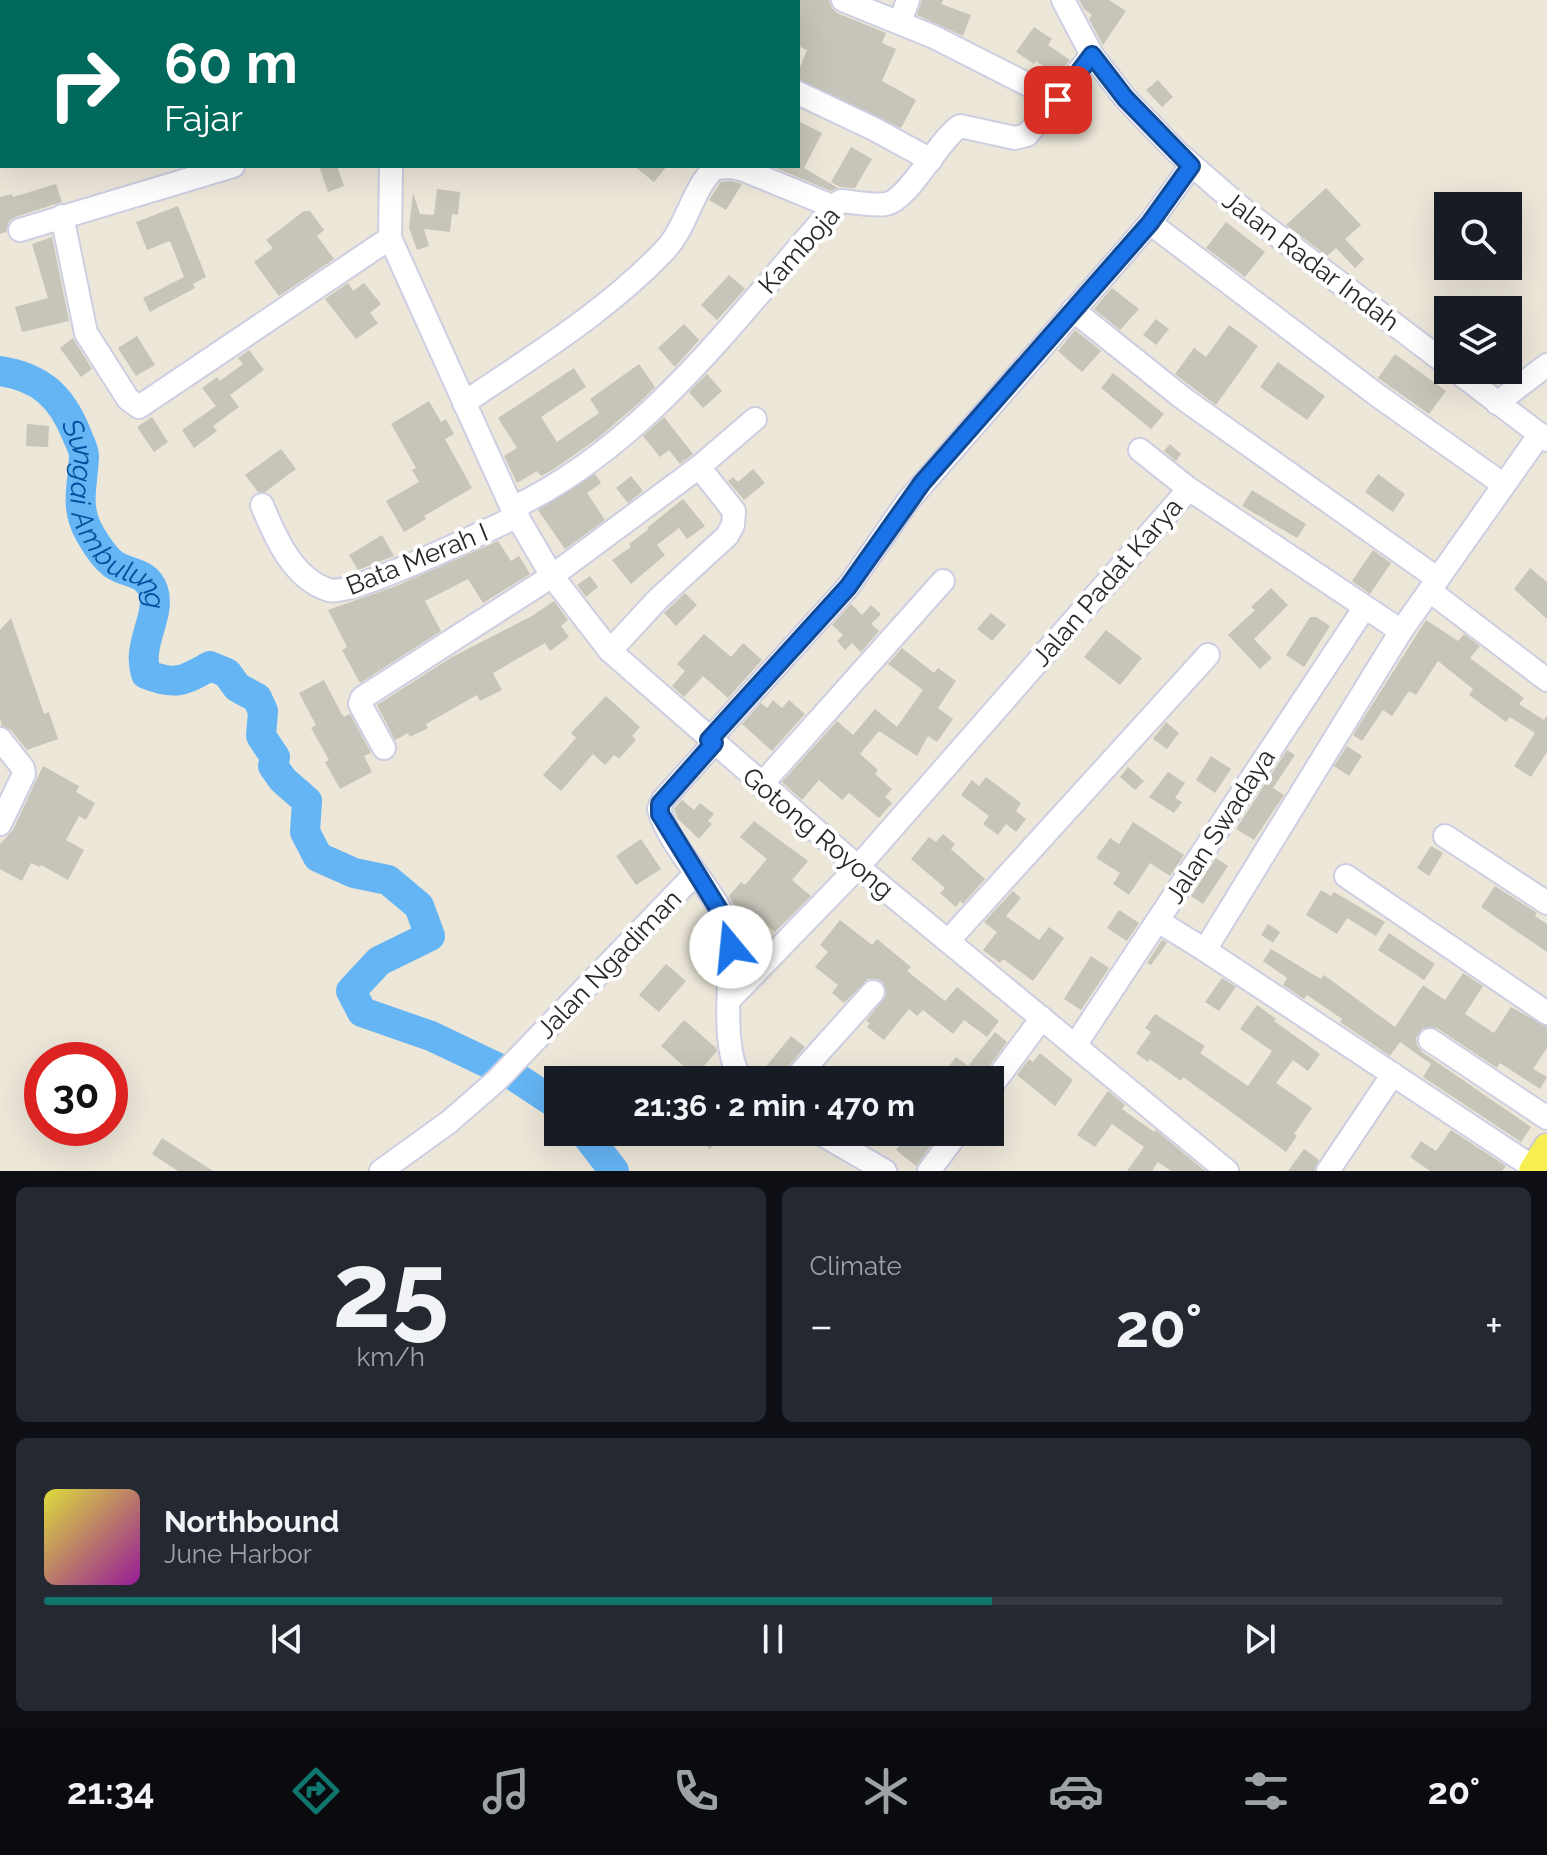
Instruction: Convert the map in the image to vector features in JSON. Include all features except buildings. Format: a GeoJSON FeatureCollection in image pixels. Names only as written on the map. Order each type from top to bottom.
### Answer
{"type":"FeatureCollection","features":[{"type":"Feature","properties":{"kind":"street"},"geometry":{"type":"LineString","coordinates":[[843,0],[960,49],[1058,100]]}},
{"type":"Feature","properties":{"kind":"street"},"geometry":{"type":"LineString","coordinates":[[900,22],[908,0]]}},
{"type":"Feature","properties":{"kind":"street","name":"Jalan Radar Indah"},"geometry":{"type":"LineString","coordinates":[[1063,0],[1092,55],[1125,98],[1191,166],[1245,211],[1434,354]]}},
{"type":"Feature","properties":{"kind":"street","name":"Kamboja"},"geometry":{"type":"LineString","coordinates":[[515,512],[617,439],[690,374],[841,201],[891,202],[960,126],[1021,138],[1027,135],[1092,55]]}},
{"type":"Feature","properties":{"kind":"street"},"geometry":{"type":"LineString","coordinates":[[800,94],[931,160]]}},
{"type":"Feature","properties":{"kind":"street"},"geometry":{"type":"LineString","coordinates":[[735,1066],[731,1057],[729,926],[695,874],[659,809],[663,800],[848,587],[917,489],[1150,223],[1191,166]]}},
{"type":"Feature","properties":{"kind":"street"},"geometry":{"type":"LineString","coordinates":[[20,230],[221,168]]}},
{"type":"Feature","properties":{"kind":"street","name":"Gotong Royong"},"geometry":{"type":"LineString","coordinates":[[391,168],[390,238],[464,403],[515,512],[552,576],[610,651],[858,867],[1227,1171]]}},
{"type":"Feature","properties":{"kind":"street"},"geometry":{"type":"LineString","coordinates":[[464,403],[600,309],[666,250],[715,168]]}},
{"type":"Feature","properties":{"kind":"street"},"geometry":{"type":"LineString","coordinates":[[736,168],[834,207]]}},
{"type":"Feature","properties":{"kind":"street"},"geometry":{"type":"LineString","coordinates":[[62,216],[86,333],[128,399],[139,407],[390,238]]}},
{"type":"Feature","properties":{"kind":"street"},"geometry":{"type":"LineString","coordinates":[[1150,223],[1377,395],[1504,485]]}},
{"type":"Feature","properties":{"kind":"street"},"geometry":{"type":"LineString","coordinates":[[1073,310],[1184,399],[1434,585],[1547,680]]}},
{"type":"Feature","properties":{"kind":"street"},"geometry":{"type":"LineString","coordinates":[[1497,403],[1547,365]]}},
{"type":"Feature","properties":{"kind":"street"},"geometry":{"type":"LineString","coordinates":[[1205,950],[1401,631],[1504,485],[1543,437],[1473,384]]}},
{"type":"Feature","properties":{"kind":"street"},"geometry":{"type":"LineString","coordinates":[[384,748],[360,704],[362,698],[552,576],[699,467],[755,419]]}},
{"type":"Feature","properties":{"kind":"street"},"geometry":{"type":"LineString","coordinates":[[1140,450],[1189,489]]}},
{"type":"Feature","properties":{"kind":"street"},"geometry":{"type":"LineString","coordinates":[[610,651],[658,599],[727,536],[733,525],[734,511],[699,467]]}},
{"type":"Feature","properties":{"kind":"street","name":"Jalan Padat Karya"},"geometry":{"type":"LineString","coordinates":[[729,1000],[858,867],[1189,489],[1401,631]]}},
{"type":"Feature","properties":{"kind":"street","name":"Bata Merah I"},"geometry":{"type":"LineString","coordinates":[[262,505],[276,538],[288,556],[305,575],[322,587],[339,592],[402,569],[515,512]]}},
{"type":"Feature","properties":{"kind":"street"},"geometry":{"type":"LineString","coordinates":[[761,785],[943,581]]}},
{"type":"Feature","properties":{"kind":"street","name":"Jalan Swadaya"},"geometry":{"type":"LineString","coordinates":[[1076,1044],[1365,607]]}},
{"type":"Feature","properties":{"kind":"street"},"geometry":{"type":"LineString","coordinates":[[948,941],[1208,655]]}},
{"type":"Feature","properties":{"kind":"street"},"geometry":{"type":"LineString","coordinates":[[0,739],[23,768],[24,774],[0,824]]}},
{"type":"Feature","properties":{"kind":"street"},"geometry":{"type":"LineString","coordinates":[[1445,836],[1547,903]]}},
{"type":"Feature","properties":{"kind":"street","name":"Jalan Ngadiman"},"geometry":{"type":"LineString","coordinates":[[381,1171],[449,1122],[496,1081],[695,874]]}},
{"type":"Feature","properties":{"kind":"street"},"geometry":{"type":"LineString","coordinates":[[1346,876],[1547,1013]]}},
{"type":"Feature","properties":{"kind":"street"},"geometry":{"type":"LineString","coordinates":[[1158,921],[1393,1074],[1537,1162]]}},
{"type":"Feature","properties":{"kind":"street"},"geometry":{"type":"LineString","coordinates":[[807,1066],[873,992]]}},
{"type":"Feature","properties":{"kind":"street"},"geometry":{"type":"LineString","coordinates":[[1004,1069],[1042,1018]]}},
{"type":"Feature","properties":{"kind":"street"},"geometry":{"type":"LineString","coordinates":[[1430,1040],[1547,1118]]}},
{"type":"Feature","properties":{"kind":"street"},"geometry":{"type":"LineString","coordinates":[[1328,1171],[1393,1074]]}},
{"type":"Feature","properties":{"kind":"street"},"geometry":{"type":"LineString","coordinates":[[842,1146],[885,1171]]}},
{"type":"Feature","properties":{"kind":"street"},"geometry":{"type":"LineString","coordinates":[[929,1171],[948,1146]]}},
{"type":"Feature","properties":{"kind":"waterway","name":"Sungai Ambulung"},"geometry":{"type":"LineString","coordinates":[[0,371],[38,383],[63,409],[84,453],[81,505],[85,524],[110,561],[146,579],[153,590],[154,609],[144,652],[146,674],[172,681],[210,666],[227,673],[237,687],[257,698],[263,711],[261,736],[275,757],[273,766],[283,780],[307,801],[305,832],[318,857],[354,873],[388,880],[419,906],[430,936],[379,961],[351,991],[362,1012],[431,1036],[511,1074],[544,1096]]}},
{"type":"Feature","properties":{"kind":"waterway","name":"Sungai Ambulung"},"geometry":{"type":"LineString","coordinates":[[595,1146],[614,1171]]}},
{"type":"Feature","properties":{"kind":"route"},"geometry":{"type":"LineString","coordinates":[[731,947],[729,926],[660,814],[660,804],[714,743],[709,740],[848,587],[922,483],[1150,223],[1191,166],[1125,98],[1092,55],[1058,100]]}}]}
